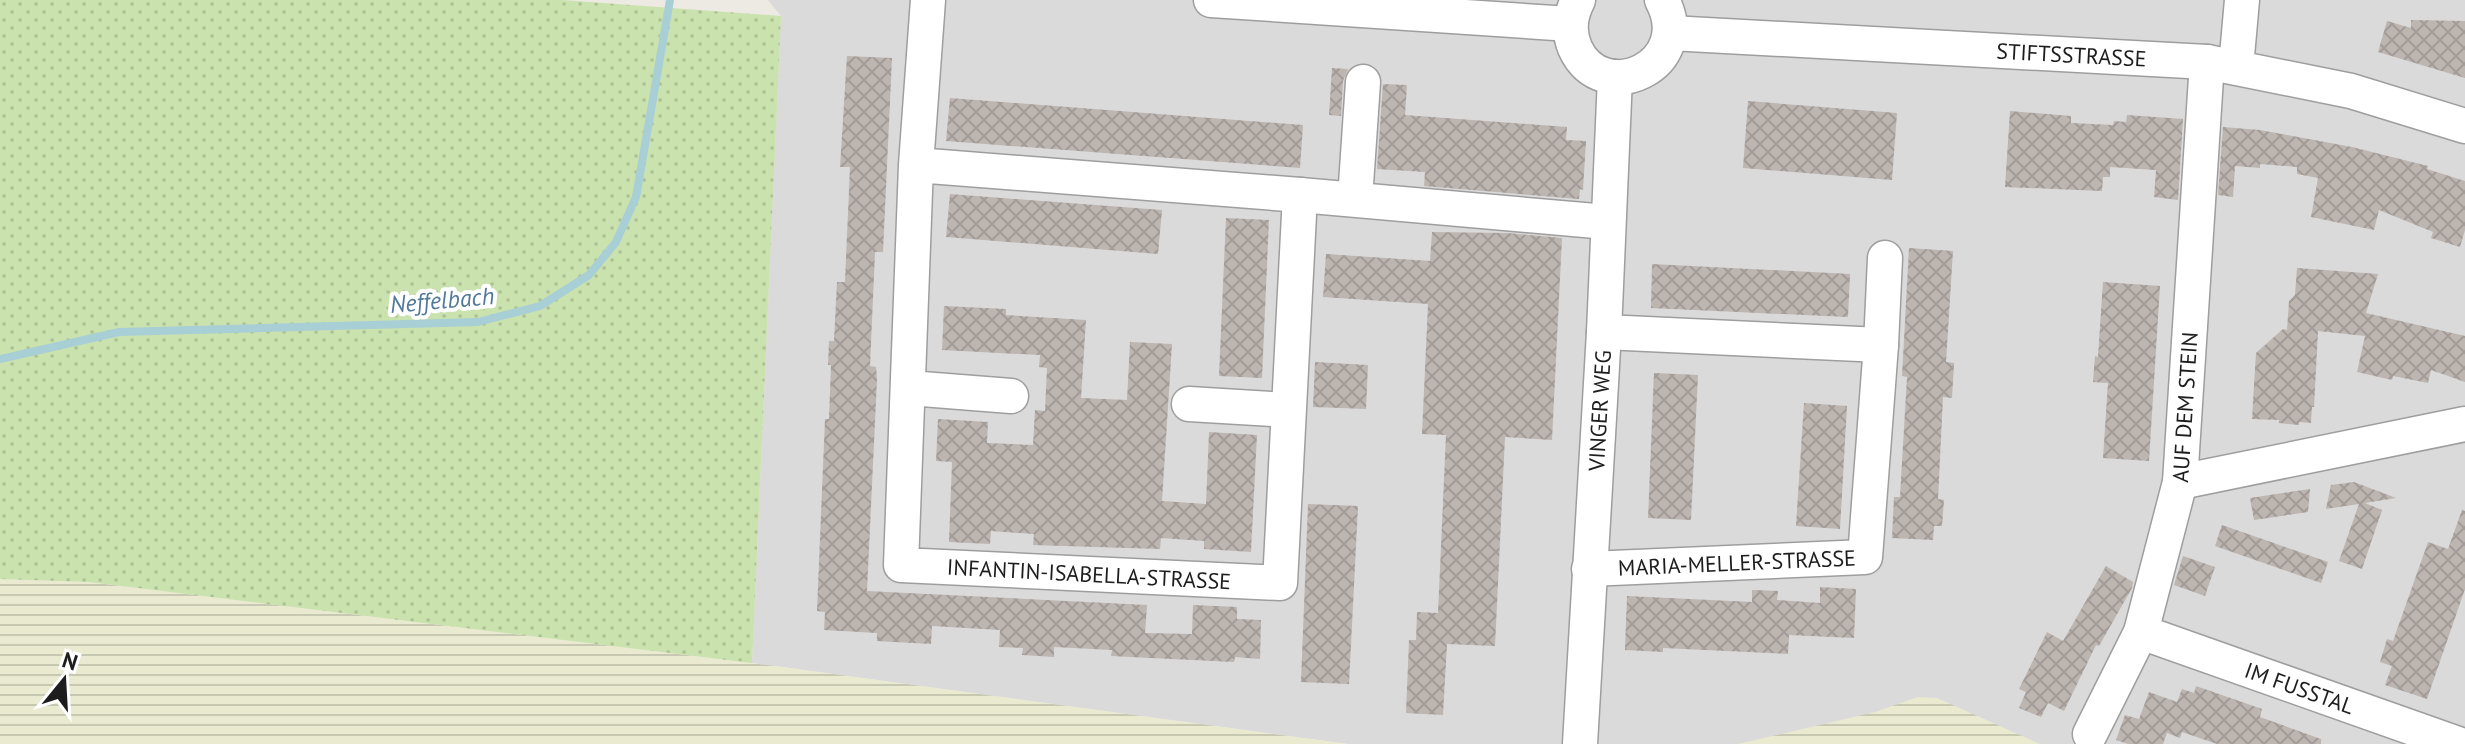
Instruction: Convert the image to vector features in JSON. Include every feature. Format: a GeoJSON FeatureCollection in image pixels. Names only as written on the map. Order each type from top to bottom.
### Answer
{"type":"FeatureCollection","features":[{"type":"Feature","properties":{"kind":"street","name":"INFANTIN-ISABELLA-STRASSE"},"geometry":{"type":"LineString","coordinates":[[928,0],[916,165],[901,565],[1280,583],[1300,195]]}},
{"type":"Feature","properties":{"kind":"street"},"geometry":{"type":"LineString","coordinates":[[1211,0],[1574,12],[1571,39],[1577,53],[1587,65],[1615,77],[1645,71],[1666,48],[1670,17],[1662,0]]}},
{"type":"Feature","properties":{"kind":"street","name":"AUF DEM STEIN"},"geometry":{"type":"LineString","coordinates":[[2090,734],[2141,632],[2180,482],[2221,65],[2242,0]]}},
{"type":"Feature","properties":{"kind":"street","name":"STIFTSSTRASSE"},"geometry":{"type":"LineString","coordinates":[[1670,33],[2221,65],[2351,91],[2465,126]]}},
{"type":"Feature","properties":{"kind":"street","name":"VINGER WEG"},"geometry":{"type":"LineString","coordinates":[[1580,744],[1615,77]]}},
{"type":"Feature","properties":{"kind":"street"},"geometry":{"type":"LineString","coordinates":[[1355,199],[1363,82]]}},
{"type":"Feature","properties":{"kind":"street"},"geometry":{"type":"LineString","coordinates":[[916,165],[1607,222]]}},
{"type":"Feature","properties":{"kind":"street","name":"MARIA-MELLER-STRASSE"},"geometry":{"type":"LineString","coordinates":[[1589,569],[1865,557],[1885,258]]}},
{"type":"Feature","properties":{"kind":"street"},"geometry":{"type":"LineString","coordinates":[[1604,332],[1881,345]]}},
{"type":"Feature","properties":{"kind":"street"},"geometry":{"type":"LineString","coordinates":[[909,388],[1011,396]]}},
{"type":"Feature","properties":{"kind":"street"},"geometry":{"type":"LineString","coordinates":[[1189,404],[1287,410]]}},
{"type":"Feature","properties":{"kind":"street"},"geometry":{"type":"LineString","coordinates":[[2180,482],[2465,424]]}},
{"type":"Feature","properties":{"kind":"street","name":"IM FUSSTAL"},"geometry":{"type":"LineString","coordinates":[[2141,632],[2458,744]]}},
{"type":"Feature","properties":{"kind":"shaded area"},"geometry":{"type":"Polygon","coordinates":[[[768,0],[2465,0],[2465,744],[1348,744],[752,663],[781,16],[768,0]]]}},
{"type":"Feature","properties":{"kind":"green space"},"geometry":{"type":"Polygon","coordinates":[[[0,0],[562,0],[781,16],[752,663],[89,582],[0,579],[0,0]]]}},
{"type":"Feature","properties":{"kind":"green space"},"geometry":{"type":"Polygon","coordinates":[[[0,579],[89,582],[752,663],[1348,744],[0,744],[0,579]]]}},
{"type":"Feature","properties":{"kind":"green space"},"geometry":{"type":"Polygon","coordinates":[[[1918,697],[1937,698],[2040,744],[1738,744],[1875,712],[1918,697]]]}},
{"type":"Feature","properties":{"kind":"building"},"geometry":{"type":"Polygon","coordinates":[[[2411,20],[2465,21],[2465,78],[2378,52],[2387,21],[2411,28],[2411,20]]]}},
{"type":"Feature","properties":{"kind":"building"},"geometry":{"type":"Polygon","coordinates":[[[847,56],[892,58],[883,252],[875,252],[870,366],[876,367],[877,379],[867,591],[1147,605],[1145,633],[1192,634],[1193,605],[1237,607],[1237,619],[1261,620],[1260,659],[1235,657],[1234,662],[1111,656],[1112,650],[1054,647],[1054,657],[1022,655],[1023,648],[999,647],[1000,630],[932,626],[931,644],[877,641],[877,633],[824,630],[825,612],[817,611],[825,419],[829,419],[829,341],[834,341],[837,282],[845,282],[850,167],[840,167],[847,56]]]}},
{"type":"Feature","properties":{"kind":"building"},"geometry":{"type":"Polygon","coordinates":[[[1332,68],[1348,69],[1343,81],[1341,116],[1329,115],[1332,68]]]}},
{"type":"Feature","properties":{"kind":"building"},"geometry":{"type":"Polygon","coordinates":[[[1383,84],[1407,85],[1405,115],[1567,127],[1566,140],[1586,141],[1583,190],[1580,189],[1579,199],[1424,186],[1425,172],[1377,169],[1383,84]]]}},
{"type":"Feature","properties":{"kind":"building"},"geometry":{"type":"Polygon","coordinates":[[[950,98],[1303,125],[1300,168],[946,141],[950,98]]]}},
{"type":"Feature","properties":{"kind":"building"},"geometry":{"type":"Polygon","coordinates":[[[1748,101],[1897,113],[1892,180],[1743,168],[1748,101]]]}},
{"type":"Feature","properties":{"kind":"building"},"geometry":{"type":"Polygon","coordinates":[[[2010,111],[2071,116],[2071,123],[2113,125],[2114,121],[2126,122],[2127,115],[2183,119],[2178,200],[2154,197],[2156,170],[2110,167],[2110,177],[2103,177],[2102,191],[2005,187],[2010,111]]]}},
{"type":"Feature","properties":{"kind":"building"},"geometry":{"type":"Polygon","coordinates":[[[2223,127],[2260,130],[2352,147],[2428,166],[2427,169],[2465,181],[2465,230],[2460,247],[2431,238],[2433,232],[2379,210],[2374,230],[2311,217],[2318,178],[2297,174],[2297,167],[2260,164],[2260,168],[2235,166],[2233,197],[2218,195],[2223,127]]]}},
{"type":"Feature","properties":{"kind":"building"},"geometry":{"type":"Polygon","coordinates":[[[950,194],[1162,210],[1158,254],[946,237],[950,194]]]}},
{"type":"Feature","properties":{"kind":"building"},"geometry":{"type":"Polygon","coordinates":[[[1226,218],[1269,220],[1262,378],[1219,376],[1226,218]]]}},
{"type":"Feature","properties":{"kind":"building"},"geometry":{"type":"Polygon","coordinates":[[[1432,232],[1507,233],[1562,238],[1552,440],[1505,437],[1495,646],[1447,644],[1443,715],[1406,713],[1409,640],[1416,640],[1417,612],[1438,613],[1446,435],[1422,434],[1428,304],[1323,297],[1326,254],[1430,261],[1432,232]]]}},
{"type":"Feature","properties":{"kind":"building"},"geometry":{"type":"Polygon","coordinates":[[[1909,248],[1953,251],[1946,362],[1954,363],[1952,398],[1943,397],[1938,499],[1944,500],[1942,526],[1934,526],[1933,540],[1892,538],[1894,497],[1900,497],[1907,377],[1902,376],[1909,248]]]}},
{"type":"Feature","properties":{"kind":"building"},"geometry":{"type":"Polygon","coordinates":[[[1652,264],[1850,274],[1848,317],[1651,308],[1652,264]]]}},
{"type":"Feature","properties":{"kind":"building"},"geometry":{"type":"Polygon","coordinates":[[[2297,268],[2378,274],[2366,313],[2465,336],[2465,382],[2431,370],[2428,383],[2393,376],[2392,380],[2357,372],[2365,336],[2318,331],[2311,423],[2299,422],[2299,425],[2279,423],[2279,420],[2252,419],[2256,353],[2283,329],[2287,330],[2289,301],[2295,295],[2297,268]]]}},
{"type":"Feature","properties":{"kind":"building"},"geometry":{"type":"Polygon","coordinates":[[[2103,282],[2160,286],[2149,461],[2103,458],[2108,383],[2093,382],[2095,356],[2098,357],[2103,282]]]}},
{"type":"Feature","properties":{"kind":"building"},"geometry":{"type":"Polygon","coordinates":[[[944,306],[1006,309],[1006,315],[1086,320],[1081,398],[1127,400],[1130,342],[1172,344],[1162,501],[1206,504],[1209,432],[1257,435],[1251,552],[1204,549],[1204,541],[1161,538],[1160,549],[1033,545],[1034,534],[991,531],[990,544],[949,542],[952,462],[936,461],[938,419],[988,422],[987,443],[1033,445],[1035,410],[1045,411],[1047,368],[1039,367],[1040,355],[942,350],[944,306]]]}},
{"type":"Feature","properties":{"kind":"building"},"geometry":{"type":"Polygon","coordinates":[[[1315,362],[1368,365],[1366,409],[1313,407],[1315,362]]]}},
{"type":"Feature","properties":{"kind":"building"},"geometry":{"type":"Polygon","coordinates":[[[1654,373],[1698,375],[1691,520],[1648,518],[1654,373]]]}},
{"type":"Feature","properties":{"kind":"building"},"geometry":{"type":"Polygon","coordinates":[[[1804,403],[1847,406],[1840,529],[1796,526],[1804,403]]]}},
{"type":"Feature","properties":{"kind":"building"},"geometry":{"type":"Polygon","coordinates":[[[2354,482],[2396,498],[2365,503],[2382,510],[2362,569],[2339,561],[2359,504],[2326,509],[2331,485],[2354,482]]]}},
{"type":"Feature","properties":{"kind":"building"},"geometry":{"type":"Polygon","coordinates":[[[2310,489],[2308,512],[2254,520],[2250,498],[2310,489]]]}},
{"type":"Feature","properties":{"kind":"building"},"geometry":{"type":"Polygon","coordinates":[[[1308,504],[1358,506],[1349,684],[1301,682],[1308,504]]]}},
{"type":"Feature","properties":{"kind":"building"},"geometry":{"type":"Polygon","coordinates":[[[2462,510],[2465,511],[2465,589],[2427,699],[2385,685],[2392,666],[2380,662],[2387,639],[2393,641],[2428,542],[2448,549],[2462,510]]]}},
{"type":"Feature","properties":{"kind":"building"},"geometry":{"type":"Polygon","coordinates":[[[2222,525],[2328,562],[2321,583],[2215,546],[2222,525]]]}},
{"type":"Feature","properties":{"kind":"building"},"geometry":{"type":"Polygon","coordinates":[[[2183,556],[2215,567],[2205,596],[2174,585],[2183,556]]]}},
{"type":"Feature","properties":{"kind":"building"},"geometry":{"type":"Polygon","coordinates":[[[2106,566],[2133,582],[2132,588],[2099,646],[2096,645],[2064,711],[2048,703],[2041,717],[2019,708],[2026,692],[2019,689],[2047,632],[2063,641],[2106,566]]]}},
{"type":"Feature","properties":{"kind":"building"},"geometry":{"type":"Polygon","coordinates":[[[1820,587],[1856,589],[1854,638],[1789,635],[1788,654],[1663,648],[1663,652],[1625,650],[1627,596],[1752,602],[1752,590],[1778,591],[1777,600],[1820,603],[1820,587]]]}},
{"type":"Feature","properties":{"kind":"building"},"geometry":{"type":"Polygon","coordinates":[[[2196,686],[2262,709],[2260,717],[2321,739],[2321,744],[2217,744],[2182,732],[2180,738],[2167,733],[2163,744],[2128,744],[2116,740],[2125,715],[2139,719],[2149,692],[2177,702],[2182,689],[2194,693],[2196,686]]]}},
{"type":"Feature","properties":{"kind":"waterway","name":"Neffelbach"},"geometry":{"type":"LineString","coordinates":[[0,359],[119,332],[478,322],[540,306],[589,275],[616,242],[636,197],[670,0]]}}]}
